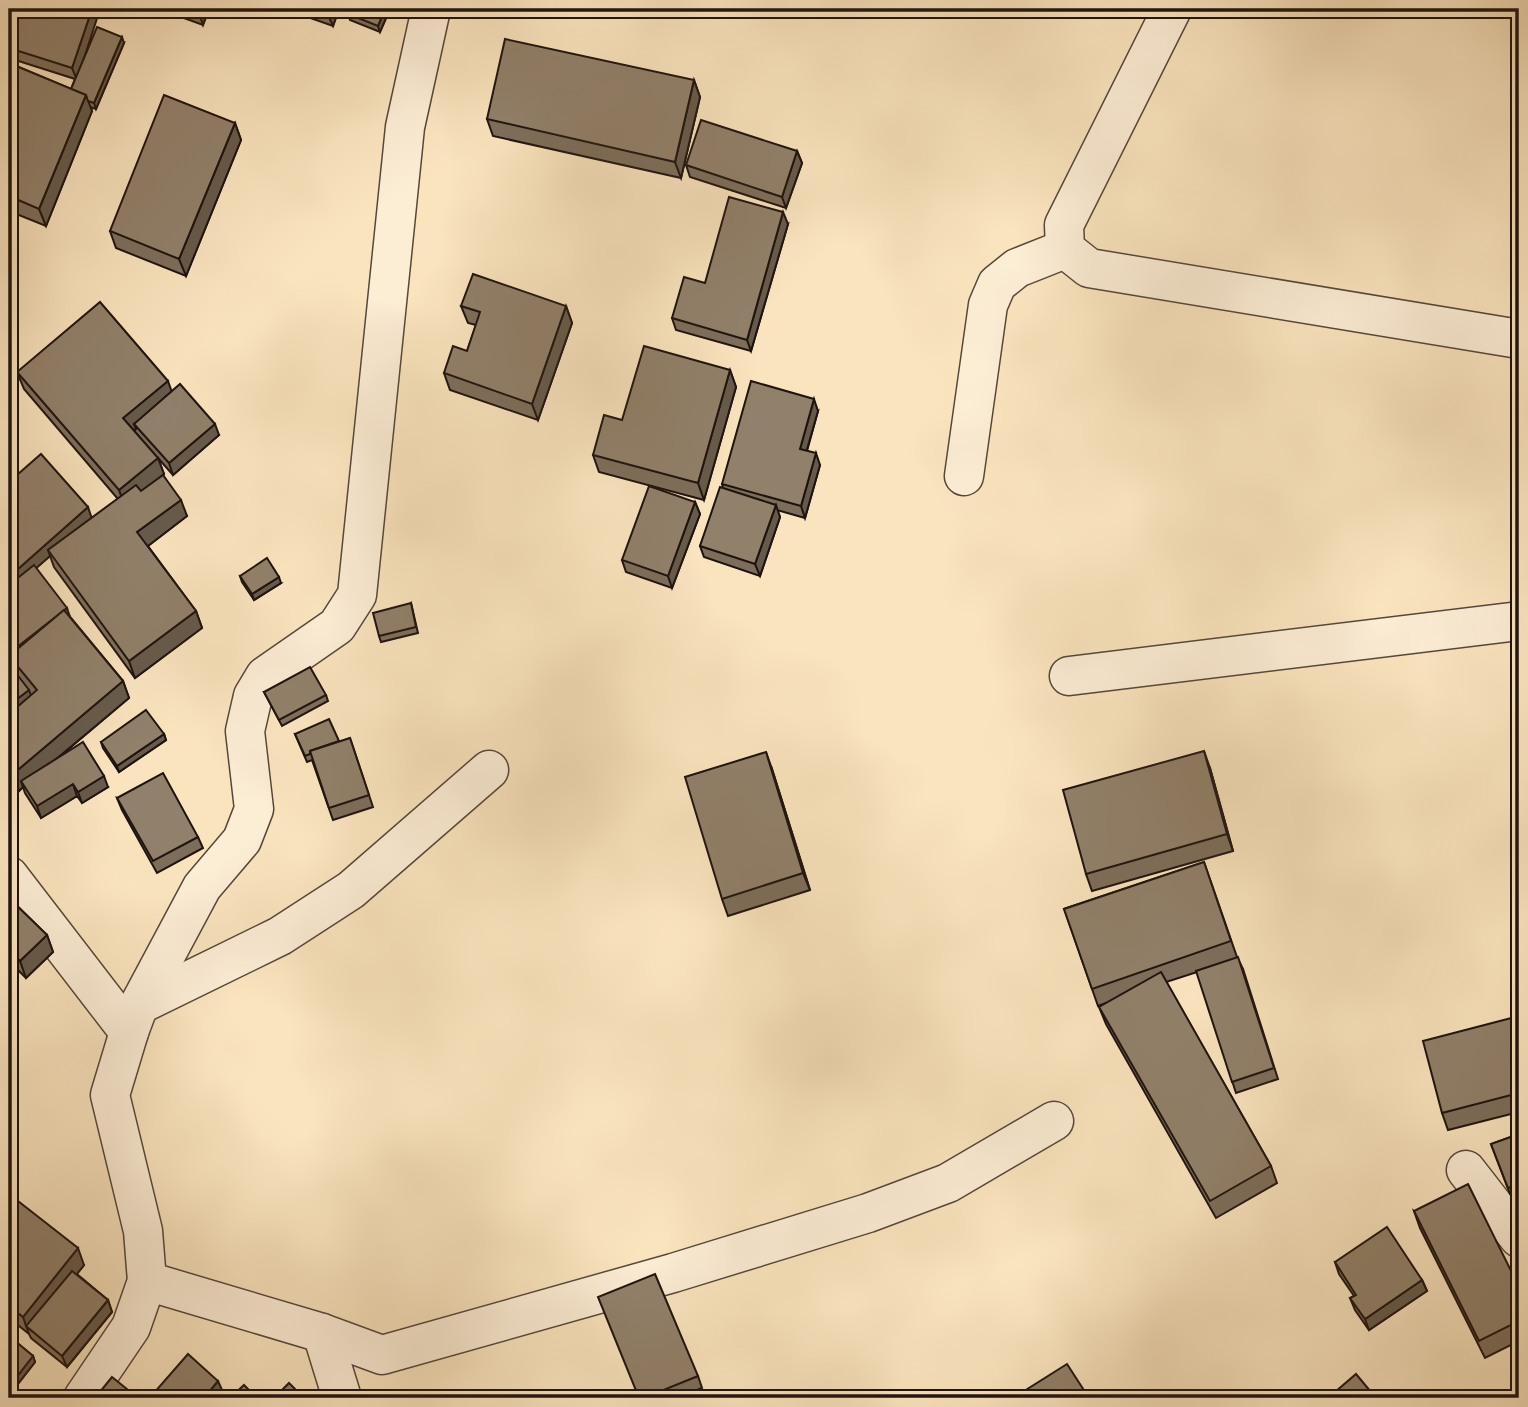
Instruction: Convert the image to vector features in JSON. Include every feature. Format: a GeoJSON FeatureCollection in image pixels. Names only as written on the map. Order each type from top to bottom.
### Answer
{"type":"FeatureCollection","features":[{"type":"Feature","properties":{"kind":"street"},"geometry":{"type":"LineString","coordinates":[[83,1398],[131,1327],[147,1281],[144,1231],[110,1095],[134,1018],[202,887],[242,840],[254,809],[244,731],[253,696],[264,676],[337,626],[357,595],[405,127],[431,9]]}},
{"type":"Feature","properties":{"kind":"street"},"geometry":{"type":"LineString","coordinates":[[1172,9],[1064,225],[1065,249],[1089,268],[1519,339]]}},
{"type":"Feature","properties":{"kind":"street"},"geometry":{"type":"LineString","coordinates":[[964,476],[988,305],[997,284],[1017,268],[1065,249]]}},
{"type":"Feature","properties":{"kind":"street"},"geometry":{"type":"LineString","coordinates":[[1069,676],[1519,621]]}},
{"type":"Feature","properties":{"kind":"street"},"geometry":{"type":"LineString","coordinates":[[134,1018],[280,936],[351,890],[489,770]]}},
{"type":"Feature","properties":{"kind":"street"},"geometry":{"type":"LineString","coordinates":[[9,876],[134,1018]]}},
{"type":"Feature","properties":{"kind":"street"},"geometry":{"type":"LineString","coordinates":[[147,1281],[322,1333],[382,1355],[673,1273],[868,1213],[948,1183],[1054,1121]]}},
{"type":"Feature","properties":{"kind":"street"},"geometry":{"type":"LineString","coordinates":[[1466,1170],[1519,1238]]}},
{"type":"Feature","properties":{"kind":"street"},"geometry":{"type":"LineString","coordinates":[[322,1333],[342,1398]]}},
{"type":"Feature","properties":{"kind":"building"},"geometry":{"type":"Polygon","coordinates":[[[9,9],[92,9],[72,68],[9,48],[9,9]]]}},
{"type":"Feature","properties":{"kind":"building"},"geometry":{"type":"Polygon","coordinates":[[[312,9],[330,9],[328,15],[312,9]]]}},
{"type":"Feature","properties":{"kind":"building"},"geometry":{"type":"Polygon","coordinates":[[[350,9],[385,9],[378,26],[348,14],[350,9]]]}},
{"type":"Feature","properties":{"kind":"building"},"geometry":{"type":"Polygon","coordinates":[[[97,27],[122,37],[94,103],[88,101],[86,95],[71,89],[97,27]]]}},
{"type":"Feature","properties":{"kind":"building"},"geometry":{"type":"Polygon","coordinates":[[[505,39],[694,80],[675,162],[487,119],[505,39]]]}},
{"type":"Feature","properties":{"kind":"building"},"geometry":{"type":"Polygon","coordinates":[[[9,63],[86,95],[39,209],[9,196],[9,63]]]}},
{"type":"Feature","properties":{"kind":"building"},"geometry":{"type":"Polygon","coordinates":[[[164,95],[235,123],[179,259],[110,231],[164,95]]]}},
{"type":"Feature","properties":{"kind":"building"},"geometry":{"type":"Polygon","coordinates":[[[701,120],[797,151],[782,197],[686,165],[701,120]]]}},
{"type":"Feature","properties":{"kind":"building"},"geometry":{"type":"Polygon","coordinates":[[[729,197],[783,212],[747,340],[672,318],[684,277],[705,283],[729,197]]]}},
{"type":"Feature","properties":{"kind":"building"},"geometry":{"type":"Polygon","coordinates":[[[473,274],[566,306],[532,404],[444,373],[453,346],[467,351],[480,312],[461,306],[473,274]]]}},
{"type":"Feature","properties":{"kind":"building"},"geometry":{"type":"Polygon","coordinates":[[[100,302],[168,381],[123,418],[158,458],[119,490],[17,372],[100,302]]]}},
{"type":"Feature","properties":{"kind":"building"},"geometry":{"type":"Polygon","coordinates":[[[644,346],[730,370],[698,483],[593,455],[604,415],[622,420],[644,346]]]}},
{"type":"Feature","properties":{"kind":"building"},"geometry":{"type":"Polygon","coordinates":[[[751,381],[814,399],[800,449],[816,453],[801,506],[722,484],[751,381]]]}},
{"type":"Feature","properties":{"kind":"building"},"geometry":{"type":"Polygon","coordinates":[[[180,384],[215,424],[169,463],[134,424],[180,384]]]}},
{"type":"Feature","properties":{"kind":"building"},"geometry":{"type":"Polygon","coordinates":[[[9,409],[16,413],[9,425],[9,409]]]}},
{"type":"Feature","properties":{"kind":"building"},"geometry":{"type":"Polygon","coordinates":[[[41,454],[88,507],[9,577],[9,482],[41,454]]]}},
{"type":"Feature","properties":{"kind":"building"},"geometry":{"type":"Polygon","coordinates":[[[163,475],[181,500],[137,532],[196,611],[129,661],[48,550],[136,485],[141,491],[163,475]]]}},
{"type":"Feature","properties":{"kind":"building"},"geometry":{"type":"Polygon","coordinates":[[[649,486],[695,502],[668,576],[622,560],[649,486]]]}},
{"type":"Feature","properties":{"kind":"building"},"geometry":{"type":"Polygon","coordinates":[[[720,487],[776,505],[755,564],[700,546],[720,487]]]}},
{"type":"Feature","properties":{"kind":"building"},"geometry":{"type":"Polygon","coordinates":[[[267,558],[279,577],[252,594],[240,576],[267,558]]]}},
{"type":"Feature","properties":{"kind":"building"},"geometry":{"type":"Polygon","coordinates":[[[34,565],[67,608],[12,651],[9,648],[9,585],[34,565]]]}},
{"type":"Feature","properties":{"kind":"building"},"geometry":{"type":"Polygon","coordinates":[[[411,603],[416,627],[379,636],[373,613],[411,603]]]}},
{"type":"Feature","properties":{"kind":"building"},"geometry":{"type":"Polygon","coordinates":[[[64,610],[123,681],[13,774],[9,769],[9,714],[37,690],[9,656],[64,610]]]}},
{"type":"Feature","properties":{"kind":"building"},"geometry":{"type":"Polygon","coordinates":[[[9,664],[29,690],[9,705],[9,664]]]}},
{"type":"Feature","properties":{"kind":"building"},"geometry":{"type":"Polygon","coordinates":[[[310,667],[326,695],[279,720],[264,692],[310,667]]]}},
{"type":"Feature","properties":{"kind":"building"},"geometry":{"type":"Polygon","coordinates":[[[146,710],[164,734],[117,766],[101,742],[146,710]]]}},
{"type":"Feature","properties":{"kind":"building"},"geometry":{"type":"Polygon","coordinates":[[[329,719],[339,741],[310,751],[310,754],[305,756],[295,734],[329,719]]]}},
{"type":"Feature","properties":{"kind":"building"},"geometry":{"type":"Polygon","coordinates":[[[350,738],[369,795],[329,808],[310,751],[350,738]]]}},
{"type":"Feature","properties":{"kind":"building"},"geometry":{"type":"Polygon","coordinates":[[[83,742],[104,776],[78,792],[73,784],[37,806],[21,781],[83,742]]]}},
{"type":"Feature","properties":{"kind":"building"},"geometry":{"type":"Polygon","coordinates":[[[1204,751],[1227,834],[1086,874],[1063,790],[1204,751]]]}},
{"type":"Feature","properties":{"kind":"building"},"geometry":{"type":"Polygon","coordinates":[[[766,752],[803,873],[722,899],[685,777],[766,752]]]}},
{"type":"Feature","properties":{"kind":"building"},"geometry":{"type":"Polygon","coordinates":[[[163,773],[198,837],[153,861],[117,798],[163,773]]]}},
{"type":"Feature","properties":{"kind":"building"},"geometry":{"type":"Polygon","coordinates":[[[1204,862],[1231,941],[1092,989],[1064,909],[1204,862]]]}},
{"type":"Feature","properties":{"kind":"building"},"geometry":{"type":"Polygon","coordinates":[[[9,898],[47,935],[20,961],[9,950],[9,898]]]}},
{"type":"Feature","properties":{"kind":"building"},"geometry":{"type":"Polygon","coordinates":[[[1238,957],[1274,1068],[1232,1082],[1196,971],[1238,957]]]}},
{"type":"Feature","properties":{"kind":"building"},"geometry":{"type":"Polygon","coordinates":[[[1161,972],[1271,1166],[1210,1201],[1099,1007],[1161,972]]]}},
{"type":"Feature","properties":{"kind":"building"},"geometry":{"type":"Polygon","coordinates":[[[1519,1016],[1519,1093],[1442,1113],[1423,1041],[1519,1016]]]}},
{"type":"Feature","properties":{"kind":"building"},"geometry":{"type":"Polygon","coordinates":[[[1519,1134],[1519,1184],[1508,1188],[1491,1144],[1519,1134]]]}},
{"type":"Feature","properties":{"kind":"building"},"geometry":{"type":"Polygon","coordinates":[[[1468,1184],[1519,1287],[1519,1321],[1479,1341],[1414,1211],[1468,1184]]]}},
{"type":"Feature","properties":{"kind":"building"},"geometry":{"type":"Polygon","coordinates":[[[9,1194],[78,1248],[23,1317],[9,1306],[9,1194]]]}},
{"type":"Feature","properties":{"kind":"building"},"geometry":{"type":"Polygon","coordinates":[[[1387,1227],[1422,1280],[1365,1319],[1350,1298],[1356,1295],[1335,1262],[1387,1227]]]}},
{"type":"Feature","properties":{"kind":"building"},"geometry":{"type":"Polygon","coordinates":[[[72,1271],[108,1300],[62,1356],[26,1326],[72,1271]]]}},
{"type":"Feature","properties":{"kind":"building"},"geometry":{"type":"Polygon","coordinates":[[[655,1274],[698,1376],[639,1398],[598,1297],[655,1274]]]}},
{"type":"Feature","properties":{"kind":"building"},"geometry":{"type":"Polygon","coordinates":[[[9,1336],[33,1356],[12,1383],[9,1380],[9,1336]]]}},
{"type":"Feature","properties":{"kind":"building"},"geometry":{"type":"Polygon","coordinates":[[[188,1354],[218,1381],[204,1398],[159,1398],[153,1394],[188,1354]]]}},
{"type":"Feature","properties":{"kind":"building"},"geometry":{"type":"Polygon","coordinates":[[[1067,1364],[1089,1398],[1013,1398],[1067,1364]]]}},
{"type":"Feature","properties":{"kind":"building"},"geometry":{"type":"Polygon","coordinates":[[[1356,1374],[1376,1398],[1328,1398],[1356,1374]]]}},
{"type":"Feature","properties":{"kind":"building"},"geometry":{"type":"Polygon","coordinates":[[[112,1377],[138,1398],[95,1398],[112,1377]]]}},
{"type":"Feature","properties":{"kind":"building"},"geometry":{"type":"Polygon","coordinates":[[[289,1383],[304,1398],[274,1398],[289,1383]]]}},
{"type":"Feature","properties":{"kind":"building"},"geometry":{"type":"Polygon","coordinates":[[[244,1385],[257,1398],[230,1398],[244,1385]]]}}]}
